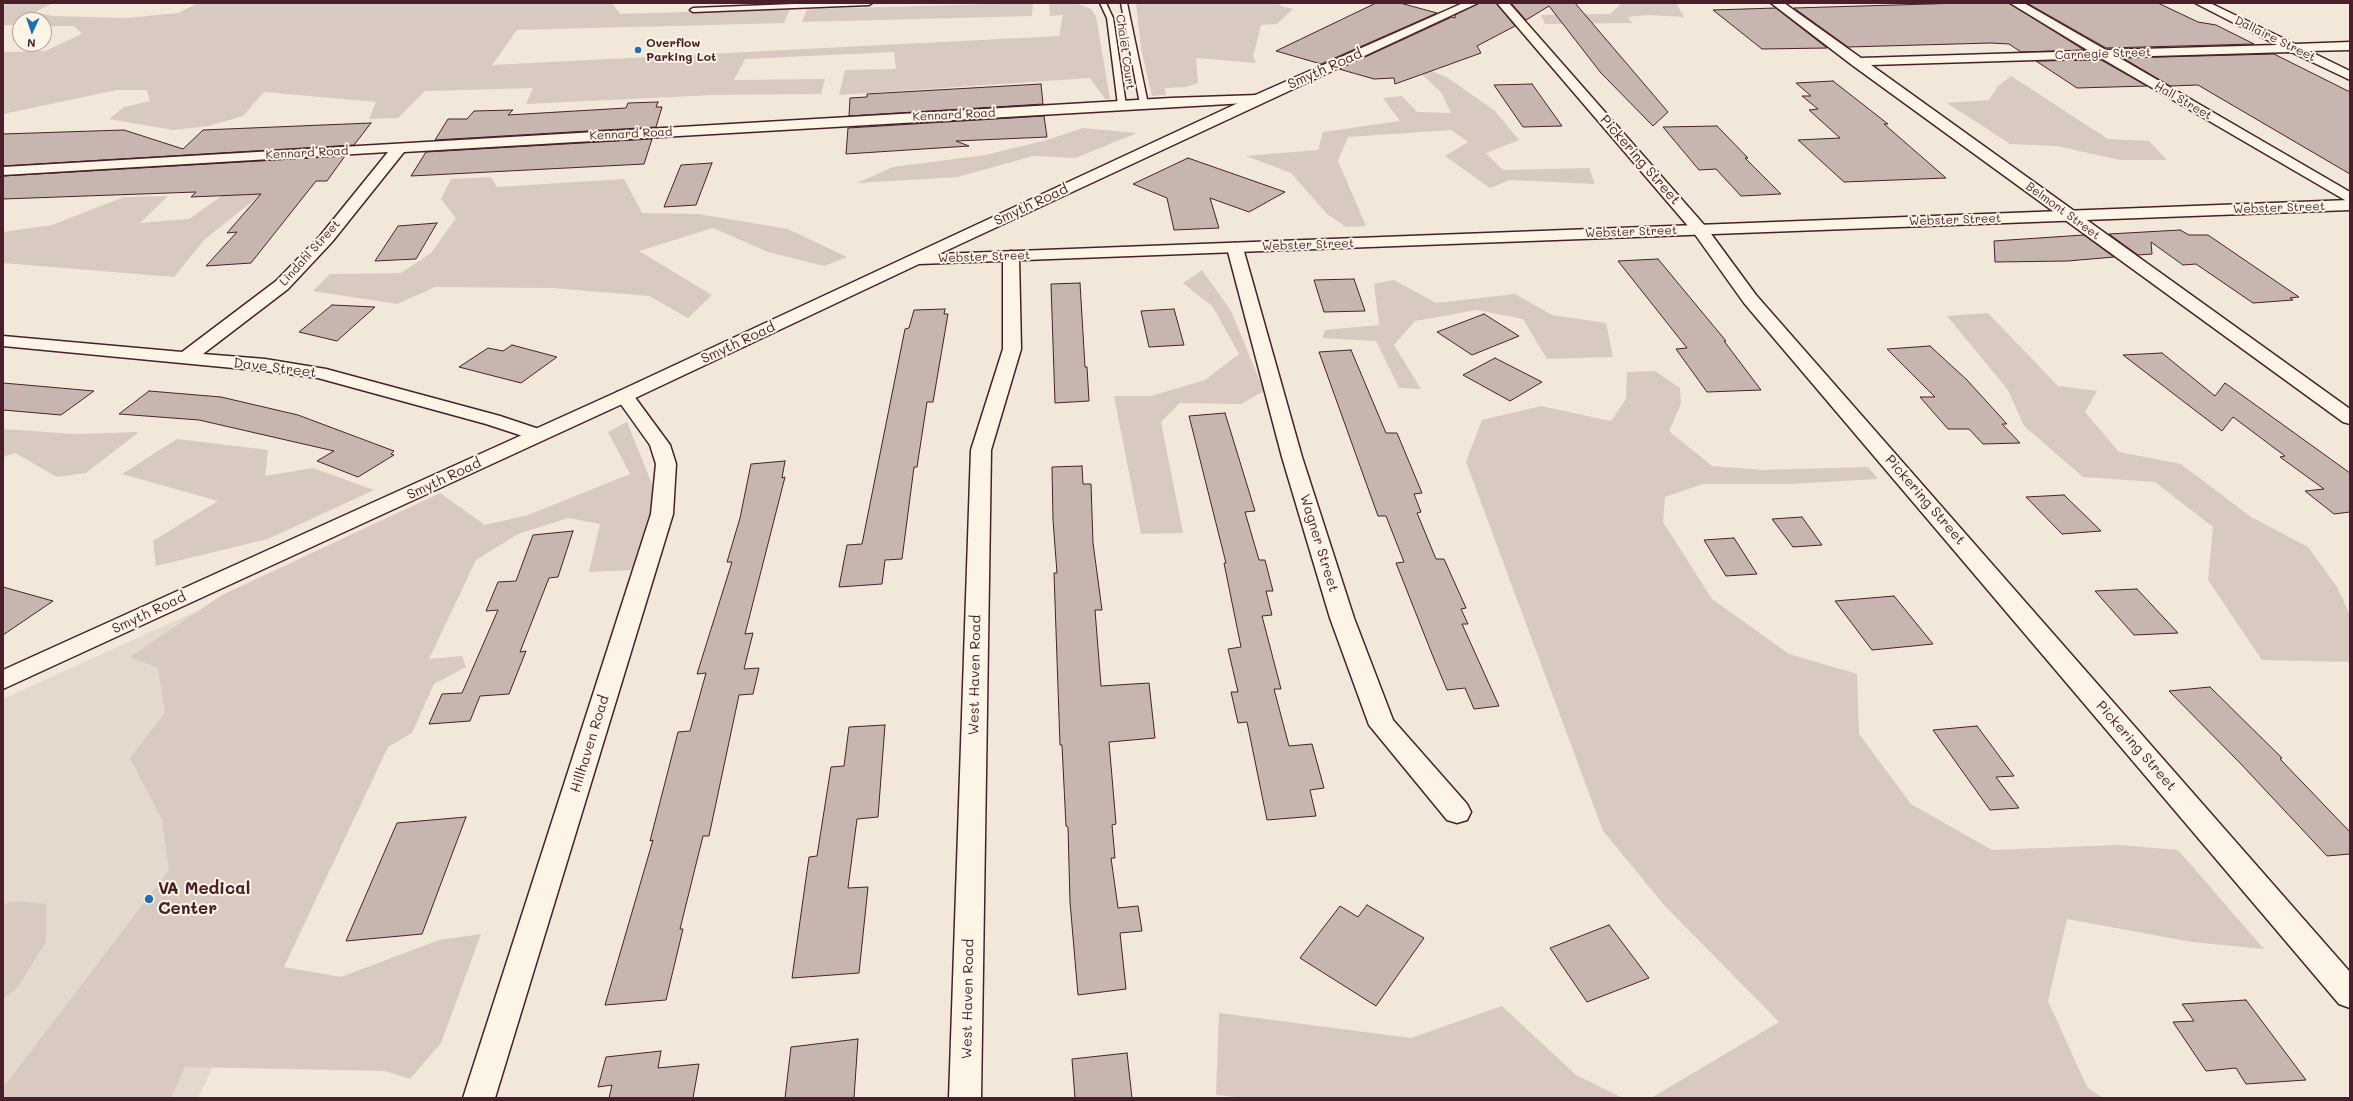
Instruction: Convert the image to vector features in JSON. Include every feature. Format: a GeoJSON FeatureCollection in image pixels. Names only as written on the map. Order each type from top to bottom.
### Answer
{"type":"FeatureCollection","features":[{"type":"Feature","properties":{"kind":"street","name":"Smyth Road"},"geometry":{"type":"LineString","coordinates":[[3,680],[624,396],[1258,99],[1472,3]]}},
{"type":"Feature","properties":{"kind":"street","name":"Pickering Street"},"geometry":{"type":"LineString","coordinates":[[1503,3],[1700,230],[1750,299],[2350,994]]}},
{"type":"Feature","properties":{"kind":"street","name":"Belmont Street"},"geometry":{"type":"LineString","coordinates":[[1777,3],[1856,62],[2350,418]]}},
{"type":"Feature","properties":{"kind":"street","name":"Hall Street"},"geometry":{"type":"LineString","coordinates":[[2016,3],[2350,198]]}},
{"type":"Feature","properties":{"kind":"street","name":"Dallaire Street"},"geometry":{"type":"LineString","coordinates":[[2201,3],[2350,76]]}},
{"type":"Feature","properties":{"kind":"street","name":"Carnegie Street"},"geometry":{"type":"LineString","coordinates":[[1856,62],[2350,46]]}},
{"type":"Feature","properties":{"kind":"street","name":"Kennard Road"},"geometry":{"type":"LineString","coordinates":[[3,171],[1122,105],[1258,99]]}},
{"type":"Feature","properties":{"kind":"street","name":"Lindahl Street"},"geometry":{"type":"LineString","coordinates":[[186,358],[282,285],[326,239],[400,147]]}},
{"type":"Feature","properties":{"kind":"street","name":"Webster Street"},"geometry":{"type":"LineString","coordinates":[[913,260],[2350,205]]}},
{"type":"Feature","properties":{"kind":"street","name":"Wagner Street"},"geometry":{"type":"LineString","coordinates":[[1235,248],[1292,457],[1340,611],[1382,725],[1457,812]]}},
{"type":"Feature","properties":{"kind":"street","name":"West Haven Road"},"geometry":{"type":"LineString","coordinates":[[965,1098],[981,450],[1012,349],[1011,256]]}},
{"type":"Feature","properties":{"kind":"street","name":"Dave Street"},"geometry":{"type":"LineString","coordinates":[[3,341],[186,358],[320,373],[494,420],[538,435]]}},
{"type":"Feature","properties":{"kind":"street","name":"Hillhaven Road"},"geometry":{"type":"LineString","coordinates":[[479,1098],[662,514],[666,464],[660,445],[624,396]]}},
{"type":"Feature","properties":{"kind":"lane"},"geometry":{"type":"LineString","coordinates":[[692,10],[783,4],[869,3]]}},
{"type":"Feature","properties":{"kind":"lane","name":"Chalet Court"},"geometry":{"type":"LineString","coordinates":[[1104,3],[1110,18],[1122,105]]}},
{"type":"Feature","properties":{"kind":"lane","name":"Chalet Court"},"geometry":{"type":"LineString","coordinates":[[1124,3],[1144,104]]}},
{"type":"Feature","properties":{"kind":"shaded area"},"geometry":{"type":"Polygon","coordinates":[[[10,3],[53,3],[35,12],[12,12],[12,25],[3,25],[3,6],[10,3]]]}},
{"type":"Feature","properties":{"kind":"shaded area"},"geometry":{"type":"Polygon","coordinates":[[[198,3],[612,3],[620,14],[790,9],[784,23],[517,30],[492,65],[1059,36],[1063,15],[1050,16],[1049,3],[1076,3],[1091,9],[1096,16],[1110,99],[1105,99],[1090,78],[839,95],[845,70],[896,69],[894,52],[745,59],[734,80],[825,79],[821,94],[713,95],[526,104],[533,88],[425,91],[398,118],[369,119],[376,102],[264,92],[243,116],[209,126],[173,130],[109,119],[124,107],[150,101],[147,90],[117,90],[3,114],[3,52],[52,52],[52,48],[82,34],[74,26],[52,26],[52,16],[127,18],[178,13],[198,3]]]}},
{"type":"Feature","properties":{"kind":"shaded area"},"geometry":{"type":"Polygon","coordinates":[[[1033,3],[1032,16],[802,22],[807,9],[1033,3]]]}},
{"type":"Feature","properties":{"kind":"shaded area"},"geometry":{"type":"Polygon","coordinates":[[[1136,3],[1279,3],[1281,6],[1293,9],[1277,24],[1261,25],[1253,57],[1256,63],[1196,58],[1198,83],[1186,87],[1165,88],[1166,95],[1152,96],[1141,49],[1136,3]]]}},
{"type":"Feature","properties":{"kind":"shaded area"},"geometry":{"type":"Polygon","coordinates":[[[1622,3],[1676,3],[1684,17],[1648,15],[1628,17],[1632,23],[1545,24],[1541,15],[1610,14],[1622,3]]]}},
{"type":"Feature","properties":{"kind":"shaded area"},"geometry":{"type":"Polygon","coordinates":[[[1405,59],[1448,78],[1495,111],[1519,140],[1486,153],[1503,170],[1589,168],[1595,184],[1510,180],[1490,188],[1445,156],[1468,142],[1451,130],[1348,137],[1338,161],[1366,226],[1346,227],[1327,214],[1291,173],[1246,156],[1318,150],[1323,132],[1400,121],[1383,98],[1402,96],[1417,112],[1451,113],[1441,92],[1405,59]]]}},
{"type":"Feature","properties":{"kind":"shaded area"},"geometry":{"type":"Polygon","coordinates":[[[2011,76],[2108,139],[2149,141],[2167,160],[2120,160],[2057,146],[2010,144],[1947,103],[1989,100],[1998,86],[2011,76]]]}},
{"type":"Feature","properties":{"kind":"shaded area"},"geometry":{"type":"Polygon","coordinates":[[[1083,128],[1137,133],[1076,158],[1033,156],[958,177],[857,183],[893,167],[985,155],[1047,140],[1083,128]]]}},
{"type":"Feature","properties":{"kind":"shaded area"},"geometry":{"type":"Polygon","coordinates":[[[287,174],[205,239],[174,277],[3,263],[3,232],[52,225],[124,197],[168,196],[140,223],[189,219],[230,190],[287,174]]]}},
{"type":"Feature","properties":{"kind":"shaded area"},"geometry":{"type":"Polygon","coordinates":[[[491,177],[497,187],[624,179],[642,213],[698,214],[788,229],[847,257],[824,266],[768,252],[713,228],[639,251],[712,295],[688,318],[649,296],[553,288],[435,287],[397,304],[313,291],[330,274],[401,273],[431,253],[456,218],[441,199],[451,179],[491,177]]]}},
{"type":"Feature","properties":{"kind":"shaded area"},"geometry":{"type":"Polygon","coordinates":[[[1202,270],[1231,311],[1264,391],[1241,404],[1180,403],[1161,422],[1183,533],[1141,534],[1114,396],[1151,396],[1205,380],[1239,354],[1213,307],[1183,283],[1202,270]]]}},
{"type":"Feature","properties":{"kind":"shaded area"},"geometry":{"type":"Polygon","coordinates":[[[1394,280],[1436,303],[1515,294],[1552,315],[1606,323],[1613,357],[1547,359],[1523,319],[1477,310],[1415,321],[1394,345],[1421,389],[1399,388],[1376,341],[1322,338],[1325,330],[1379,325],[1374,284],[1394,280]]]}},
{"type":"Feature","properties":{"kind":"shaded area"},"geometry":{"type":"Polygon","coordinates":[[[1988,313],[2058,386],[2097,391],[2085,412],[2119,452],[2181,464],[2251,517],[2308,547],[2337,587],[2350,615],[2350,664],[2348,662],[2262,660],[2208,580],[2213,527],[2155,482],[2083,477],[2024,426],[2008,390],[1947,316],[1988,313]]]}},
{"type":"Feature","properties":{"kind":"shaded area"},"geometry":{"type":"Polygon","coordinates":[[[1655,371],[1680,388],[1681,404],[1669,431],[1712,466],[1764,470],[1868,467],[1878,479],[1789,484],[1703,484],[1665,497],[1663,522],[1712,599],[1789,654],[1857,674],[1859,734],[1911,804],[1992,850],[2118,845],[2178,850],[2264,949],[2192,942],[2067,919],[2048,1001],[2087,1087],[2103,1098],[1651,1098],[1779,1022],[1664,905],[1603,831],[1466,462],[1482,420],[1541,406],[1611,421],[1626,399],[1627,372],[1655,371]]]}},
{"type":"Feature","properties":{"kind":"shaded area","name":"VA Medical Center"},"geometry":{"type":"Polygon","coordinates":[[[627,422],[656,494],[631,570],[589,572],[600,524],[568,518],[518,534],[476,560],[429,659],[462,656],[466,667],[434,684],[412,733],[388,747],[284,967],[341,977],[439,940],[481,934],[441,1043],[410,1079],[385,1071],[185,1067],[171,1098],[3,1098],[3,1088],[169,870],[162,820],[130,758],[165,713],[158,668],[130,657],[222,595],[440,493],[485,525],[528,515],[630,474],[608,432],[627,422]]]}},
{"type":"Feature","properties":{"kind":"shaded area"},"geometry":{"type":"Polygon","coordinates":[[[3,429],[74,434],[139,432],[86,473],[57,477],[15,453],[3,457],[3,429]]]}},
{"type":"Feature","properties":{"kind":"shaded area"},"geometry":{"type":"Polygon","coordinates":[[[177,439],[268,450],[265,476],[313,468],[374,490],[268,539],[156,566],[153,541],[218,501],[122,474],[177,439]]]}},
{"type":"Feature","properties":{"kind":"shaded area","name":"VA Medical Center"},"geometry":{"type":"Polygon","coordinates":[[[408,515],[476,526],[198,1098],[3,1098],[3,699],[408,515]]]}},
{"type":"Feature","properties":{"kind":"shaded area"},"geometry":{"type":"Polygon","coordinates":[[[15,901],[46,904],[46,942],[19,985],[3,1000],[3,904],[15,901]]]}},
{"type":"Feature","properties":{"kind":"shaded area"},"geometry":{"type":"Polygon","coordinates":[[[1502,1006],[1576,1075],[1623,1098],[1246,1098],[1216,1095],[1219,1013],[1411,1038],[1502,1006]]]}},
{"type":"Feature","properties":{"kind":"building"},"geometry":{"type":"Polygon","coordinates":[[[1376,3],[1400,3],[1437,13],[1321,64],[1276,51],[1376,3]]]}},
{"type":"Feature","properties":{"kind":"building"},"geometry":{"type":"Polygon","coordinates":[[[1479,3],[1496,3],[1515,26],[1477,46],[1481,53],[1395,84],[1394,78],[1374,79],[1339,69],[1452,17],[1455,18],[1455,15],[1479,3]]]}},
{"type":"Feature","properties":{"kind":"building"},"geometry":{"type":"Polygon","coordinates":[[[1511,3],[1575,3],[1668,112],[1653,126],[1601,73],[1549,6],[1526,20],[1511,3]]]}},
{"type":"Feature","properties":{"kind":"building"},"geometry":{"type":"Polygon","coordinates":[[[2009,3],[2084,50],[2021,52],[2009,44],[1991,43],[1848,47],[1794,8],[2009,3]]]}},
{"type":"Feature","properties":{"kind":"building"},"geometry":{"type":"Polygon","coordinates":[[[2027,3],[2158,3],[2198,22],[2216,25],[2254,44],[2106,48],[2027,3]]]}},
{"type":"Feature","properties":{"kind":"building"},"geometry":{"type":"Polygon","coordinates":[[[1776,8],[1827,48],[1762,49],[1713,10],[1776,8]]]}},
{"type":"Feature","properties":{"kind":"building"},"geometry":{"type":"Polygon","coordinates":[[[2274,54],[2350,92],[2350,174],[2198,85],[2170,86],[2123,58],[2274,54]]]}},
{"type":"Feature","properties":{"kind":"building"},"geometry":{"type":"Polygon","coordinates":[[[2101,60],[2147,86],[2077,88],[2036,61],[2101,60]]]}},
{"type":"Feature","properties":{"kind":"building"},"geometry":{"type":"Polygon","coordinates":[[[1833,81],[1888,124],[1884,124],[1946,178],[1844,182],[1798,140],[1840,138],[1809,110],[1818,109],[1802,96],[1811,96],[1796,83],[1833,81]]]}},
{"type":"Feature","properties":{"kind":"building"},"geometry":{"type":"Polygon","coordinates":[[[1041,84],[1043,104],[849,116],[850,98],[867,97],[867,94],[1041,84]]]}},
{"type":"Feature","properties":{"kind":"building"},"geometry":{"type":"Polygon","coordinates":[[[1532,84],[1562,126],[1523,127],[1494,85],[1532,84]]]}},
{"type":"Feature","properties":{"kind":"building"},"geometry":{"type":"Polygon","coordinates":[[[658,102],[656,107],[662,107],[656,127],[435,140],[448,119],[467,119],[474,111],[513,110],[508,115],[626,108],[628,103],[658,102]]]}},
{"type":"Feature","properties":{"kind":"building"},"geometry":{"type":"Polygon","coordinates":[[[1044,116],[1047,137],[956,141],[969,146],[846,154],[848,128],[1044,116]]]}},
{"type":"Feature","properties":{"kind":"building"},"geometry":{"type":"Polygon","coordinates":[[[371,123],[354,145],[3,166],[3,134],[124,130],[183,149],[203,130],[371,123]]]}},
{"type":"Feature","properties":{"kind":"building"},"geometry":{"type":"Polygon","coordinates":[[[1717,126],[1748,158],[1745,158],[1781,194],[1741,196],[1716,169],[1699,170],[1663,127],[1717,126]]]}},
{"type":"Feature","properties":{"kind":"building"},"geometry":{"type":"Polygon","coordinates":[[[652,139],[644,164],[411,176],[426,152],[652,139]]]}},
{"type":"Feature","properties":{"kind":"building"},"geometry":{"type":"Polygon","coordinates":[[[345,156],[327,181],[316,181],[251,263],[206,266],[237,232],[227,233],[261,194],[191,197],[196,192],[3,199],[3,176],[345,156]]]}},
{"type":"Feature","properties":{"kind":"building"},"geometry":{"type":"Polygon","coordinates":[[[1188,158],[1285,192],[1249,212],[1210,198],[1219,228],[1174,230],[1167,198],[1133,184],[1188,158]]]}},
{"type":"Feature","properties":{"kind":"building"},"geometry":{"type":"Polygon","coordinates":[[[712,163],[696,205],[664,207],[681,165],[712,163]]]}},
{"type":"Feature","properties":{"kind":"building"},"geometry":{"type":"Polygon","coordinates":[[[437,223],[416,259],[375,261],[398,226],[437,223]]]}},
{"type":"Feature","properties":{"kind":"building"},"geometry":{"type":"Polygon","coordinates":[[[2180,230],[2189,235],[2208,235],[2299,297],[2290,298],[2293,300],[2253,303],[2196,264],[2183,265],[2151,242],[2152,254],[2138,255],[2109,234],[2180,230]]]}},
{"type":"Feature","properties":{"kind":"building"},"geometry":{"type":"Polygon","coordinates":[[[2084,235],[2114,257],[2068,261],[1995,262],[1994,241],[2084,235]]]}},
{"type":"Feature","properties":{"kind":"building"},"geometry":{"type":"Polygon","coordinates":[[[1658,259],[1726,341],[1724,341],[1761,390],[1707,392],[1676,349],[1687,348],[1618,261],[1658,259]]]}},
{"type":"Feature","properties":{"kind":"building"},"geometry":{"type":"Polygon","coordinates":[[[1354,279],[1365,311],[1324,312],[1314,280],[1354,279]]]}},
{"type":"Feature","properties":{"kind":"building"},"geometry":{"type":"Polygon","coordinates":[[[1080,283],[1085,367],[1087,367],[1089,401],[1055,403],[1051,284],[1080,283]]]}},
{"type":"Feature","properties":{"kind":"building"},"geometry":{"type":"Polygon","coordinates":[[[332,305],[375,307],[337,341],[299,332],[332,305]]]}},
{"type":"Feature","properties":{"kind":"building"},"geometry":{"type":"Polygon","coordinates":[[[945,309],[944,314],[948,314],[933,402],[927,402],[917,467],[914,467],[902,559],[885,560],[882,584],[839,587],[847,545],[862,544],[905,329],[909,328],[914,310],[945,309]]]}},
{"type":"Feature","properties":{"kind":"building"},"geometry":{"type":"Polygon","coordinates":[[[1174,309],[1184,345],[1149,347],[1141,311],[1174,309]]]}},
{"type":"Feature","properties":{"kind":"building"},"geometry":{"type":"Polygon","coordinates":[[[1484,314],[1519,336],[1472,355],[1437,332],[1484,314]]]}},
{"type":"Feature","properties":{"kind":"building"},"geometry":{"type":"Polygon","coordinates":[[[512,345],[557,357],[521,383],[459,367],[488,348],[503,351],[512,345]]]}},
{"type":"Feature","properties":{"kind":"building"},"geometry":{"type":"Polygon","coordinates":[[[1930,346],[1967,380],[2007,424],[2002,424],[2020,443],[1983,444],[1969,429],[1948,429],[1920,397],[1935,397],[1887,349],[1930,346]]]}},
{"type":"Feature","properties":{"kind":"building"},"geometry":{"type":"Polygon","coordinates":[[[1351,350],[1386,433],[1397,433],[1422,493],[1414,494],[1421,512],[1417,513],[1436,559],[1444,559],[1466,608],[1461,609],[1468,624],[1462,624],[1499,706],[1474,709],[1465,688],[1447,690],[1432,654],[1396,563],[1404,562],[1386,516],[1378,516],[1319,352],[1351,350]]]}},
{"type":"Feature","properties":{"kind":"building"},"geometry":{"type":"Polygon","coordinates":[[[2162,353],[2215,396],[2225,383],[2350,473],[2350,512],[2334,514],[2305,491],[2324,489],[2280,457],[2285,456],[2233,417],[2222,431],[2123,355],[2162,353]]]}},
{"type":"Feature","properties":{"kind":"building"},"geometry":{"type":"Polygon","coordinates":[[[1495,358],[1542,382],[1510,401],[1463,375],[1495,358]]]}},
{"type":"Feature","properties":{"kind":"building"},"geometry":{"type":"Polygon","coordinates":[[[3,383],[94,391],[61,415],[3,410],[3,383]]]}},
{"type":"Feature","properties":{"kind":"building"},"geometry":{"type":"Polygon","coordinates":[[[149,391],[221,397],[298,415],[394,451],[391,454],[394,455],[358,477],[317,461],[334,451],[199,420],[119,414],[149,391]]]}},
{"type":"Feature","properties":{"kind":"building"},"geometry":{"type":"Polygon","coordinates":[[[1225,413],[1255,511],[1245,512],[1259,560],[1265,560],[1273,591],[1266,591],[1272,615],[1262,616],[1281,689],[1274,689],[1289,746],[1312,744],[1324,788],[1310,790],[1316,816],[1267,820],[1247,722],[1238,723],[1231,692],[1238,692],[1228,649],[1241,647],[1224,563],[1226,563],[1189,416],[1225,413]]]}},
{"type":"Feature","properties":{"kind":"building"},"geometry":{"type":"Polygon","coordinates":[[[785,461],[782,478],[785,477],[745,634],[753,633],[744,669],[759,668],[753,694],[739,695],[709,836],[703,836],[680,929],[683,929],[666,1000],[605,1005],[653,840],[650,841],[678,732],[690,731],[706,673],[697,674],[732,562],[727,562],[740,518],[751,464],[785,461]]]}},
{"type":"Feature","properties":{"kind":"building"},"geometry":{"type":"Polygon","coordinates":[[[1082,466],[1083,484],[1091,484],[1093,543],[1102,610],[1095,610],[1101,686],[1149,683],[1155,738],[1109,742],[1116,824],[1112,825],[1115,858],[1111,858],[1118,908],[1138,906],[1142,931],[1120,933],[1126,989],[1078,995],[1070,902],[1068,827],[1066,826],[1062,745],[1060,745],[1054,573],[1057,573],[1053,520],[1052,467],[1082,466]]]}},
{"type":"Feature","properties":{"kind":"building"},"geometry":{"type":"Polygon","coordinates":[[[2064,495],[2101,531],[2062,534],[2026,497],[2064,495]]]}},
{"type":"Feature","properties":{"kind":"building"},"geometry":{"type":"Polygon","coordinates":[[[1802,517],[1822,545],[1793,547],[1772,519],[1802,517]]]}},
{"type":"Feature","properties":{"kind":"building"},"geometry":{"type":"Polygon","coordinates":[[[573,531],[558,577],[549,578],[520,652],[526,651],[509,694],[480,696],[470,721],[429,724],[442,694],[462,693],[498,610],[486,611],[498,582],[516,581],[533,535],[573,531]]]}},
{"type":"Feature","properties":{"kind":"building"},"geometry":{"type":"Polygon","coordinates":[[[1734,538],[1757,574],[1726,576],[1704,540],[1734,538]]]}},
{"type":"Feature","properties":{"kind":"building"},"geometry":{"type":"Polygon","coordinates":[[[3,587],[53,601],[3,635],[3,587]]]}},
{"type":"Feature","properties":{"kind":"building"},"geometry":{"type":"Polygon","coordinates":[[[2137,589],[2178,633],[2134,635],[2095,591],[2137,589]]]}},
{"type":"Feature","properties":{"kind":"building"},"geometry":{"type":"Polygon","coordinates":[[[1894,596],[1933,644],[1872,650],[1835,601],[1894,596]]]}},
{"type":"Feature","properties":{"kind":"building"},"geometry":{"type":"Polygon","coordinates":[[[2210,687],[2282,758],[2280,759],[2350,832],[2350,854],[2327,856],[2240,763],[2169,691],[2210,687]]]}},
{"type":"Feature","properties":{"kind":"building"},"geometry":{"type":"Polygon","coordinates":[[[885,725],[878,817],[857,819],[848,888],[868,887],[859,973],[792,978],[809,857],[817,856],[831,767],[844,766],[849,727],[885,725]]]}},
{"type":"Feature","properties":{"kind":"building"},"geometry":{"type":"Polygon","coordinates":[[[1977,726],[2014,776],[1996,777],[2019,808],[1990,810],[1933,730],[1977,726]]]}},
{"type":"Feature","properties":{"kind":"building"},"geometry":{"type":"Polygon","coordinates":[[[466,817],[422,934],[346,941],[397,823],[466,817]]]}},
{"type":"Feature","properties":{"kind":"building"},"geometry":{"type":"Polygon","coordinates":[[[1367,905],[1424,938],[1376,1006],[1300,958],[1340,906],[1358,917],[1367,905]]]}},
{"type":"Feature","properties":{"kind":"building"},"geometry":{"type":"Polygon","coordinates":[[[1609,925],[1649,978],[1587,1002],[1550,948],[1609,925]]]}},
{"type":"Feature","properties":{"kind":"building"},"geometry":{"type":"Polygon","coordinates":[[[2246,1000],[2306,1080],[2246,1084],[2236,1068],[2206,1071],[2173,1022],[2194,1021],[2182,1004],[2246,1000]]]}},
{"type":"Feature","properties":{"kind":"building"},"geometry":{"type":"Polygon","coordinates":[[[858,1039],[854,1098],[785,1098],[791,1047],[858,1039]]]}},
{"type":"Feature","properties":{"kind":"building"},"geometry":{"type":"Polygon","coordinates":[[[661,1051],[658,1068],[699,1064],[693,1098],[609,1098],[612,1085],[598,1087],[606,1057],[661,1051]]]}},
{"type":"Feature","properties":{"kind":"building"},"geometry":{"type":"Polygon","coordinates":[[[1127,1053],[1132,1098],[1075,1098],[1072,1059],[1127,1053]]]}},
{"type":"Feature","properties":{"kind":"place","name":"Overflow Parking Lot"},"geometry":{"type":"Point","coordinates":[638,50]}},
{"type":"Feature","properties":{"kind":"place","name":"VA Medical Center"},"geometry":{"type":"Point","coordinates":[149,899]}}]}
